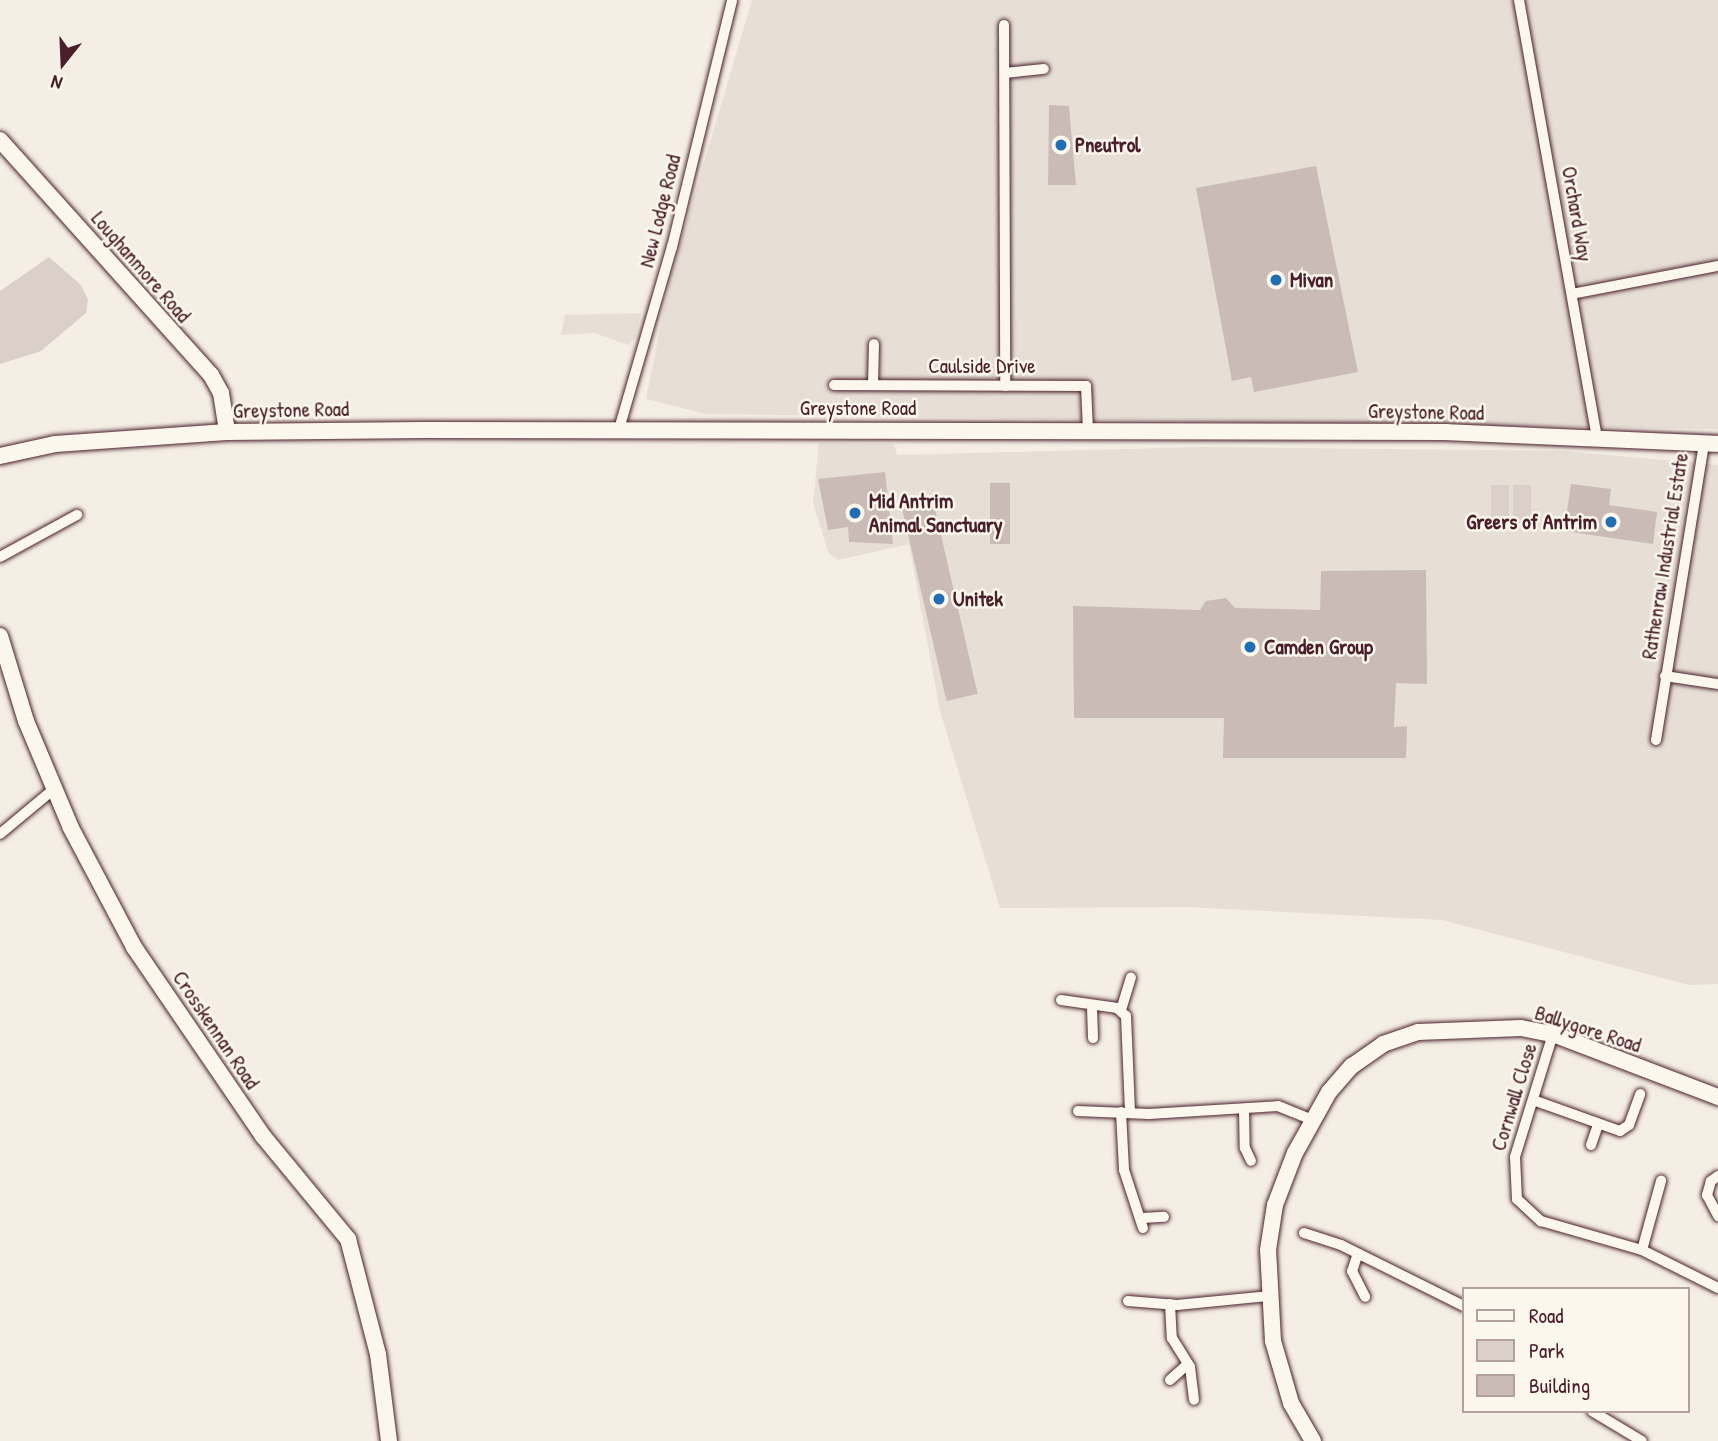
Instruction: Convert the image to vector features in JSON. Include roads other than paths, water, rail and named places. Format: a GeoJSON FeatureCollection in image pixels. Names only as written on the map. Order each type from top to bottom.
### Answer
{"type":"FeatureCollection","features":[{"type":"Feature","properties":{"kind":"main road","name":"Loughanmore Road"},"geometry":{"type":"LineString","coordinates":[[0,141],[211,374],[221,393],[227,432]]}},
{"type":"Feature","properties":{"kind":"main road","name":"Greystone Road"},"geometry":{"type":"LineString","coordinates":[[0,456],[55,444],[227,432],[619,429],[1088,430],[1597,436],[1711,443]]}},
{"type":"Feature","properties":{"kind":"main road","name":"Crosskennan Road"},"geometry":{"type":"LineString","coordinates":[[0,636],[54,789],[134,947],[263,1136],[348,1239],[376,1342],[389,1441]]}},
{"type":"Feature","properties":{"kind":"main road","name":"Ballygore Road"},"geometry":{"type":"LineString","coordinates":[[1313,1441],[1287,1392],[1268,1296],[1275,1205],[1312,1120],[1352,1066],[1400,1037],[1464,1026],[1553,1034],[1718,1097]]}},
{"type":"Feature","properties":{"kind":"street","name":"New Lodge Road"},"geometry":{"type":"LineString","coordinates":[[619,429],[672,247],[732,0]]}},
{"type":"Feature","properties":{"kind":"street","name":"Orchard Way"},"geometry":{"type":"LineString","coordinates":[[1519,0],[1597,436]]}},
{"type":"Feature","properties":{"kind":"street"},"geometry":{"type":"LineString","coordinates":[[1004,24],[1005,386]]}},
{"type":"Feature","properties":{"kind":"street"},"geometry":{"type":"LineString","coordinates":[[1005,73],[1044,69]]}},
{"type":"Feature","properties":{"kind":"street"},"geometry":{"type":"LineString","coordinates":[[1572,294],[1718,266]]}},
{"type":"Feature","properties":{"kind":"street"},"geometry":{"type":"LineString","coordinates":[[873,385],[874,344]]}},
{"type":"Feature","properties":{"kind":"street","name":"Caulside Drive"},"geometry":{"type":"LineString","coordinates":[[834,385],[1086,386],[1088,430]]}},
{"type":"Feature","properties":{"kind":"street","name":"Rathenraw Industrial Estate"},"geometry":{"type":"LineString","coordinates":[[1656,740],[1665,676],[1711,443]]}},
{"type":"Feature","properties":{"kind":"street"},"geometry":{"type":"LineString","coordinates":[[0,558],[77,516]]}},
{"type":"Feature","properties":{"kind":"street","name":"Rathenraw Industrial Estate"},"geometry":{"type":"LineString","coordinates":[[1665,676],[1718,684]]}},
{"type":"Feature","properties":{"kind":"street"},"geometry":{"type":"LineString","coordinates":[[0,834],[54,789]]}},
{"type":"Feature","properties":{"kind":"street"},"geometry":{"type":"LineString","coordinates":[[1131,978],[1121,1010],[1129,1033],[1124,1170],[1142,1223],[1164,1217]]}},
{"type":"Feature","properties":{"kind":"street"},"geometry":{"type":"LineString","coordinates":[[1061,1000],[1092,1008],[1121,1010]]}},
{"type":"Feature","properties":{"kind":"street"},"geometry":{"type":"LineString","coordinates":[[1092,1008],[1093,1038]]}},
{"type":"Feature","properties":{"kind":"street","name":"Cornwall Close"},"geometry":{"type":"LineString","coordinates":[[1553,1034],[1513,1173],[1517,1199],[1541,1221],[1642,1250],[1718,1287]]}},
{"type":"Feature","properties":{"kind":"street"},"geometry":{"type":"LineString","coordinates":[[1533,1100],[1598,1125],[1625,1129],[1640,1094]]}},
{"type":"Feature","properties":{"kind":"street"},"geometry":{"type":"LineString","coordinates":[[1078,1111],[1126,1112],[1282,1106],[1312,1120]]}},
{"type":"Feature","properties":{"kind":"street"},"geometry":{"type":"LineString","coordinates":[[1244,1109],[1245,1148],[1251,1161]]}},
{"type":"Feature","properties":{"kind":"street"},"geometry":{"type":"LineString","coordinates":[[1591,1145],[1598,1125]]}},
{"type":"Feature","properties":{"kind":"street"},"geometry":{"type":"LineString","coordinates":[[1718,1176],[1710,1181],[1707,1195],[1718,1216]]}},
{"type":"Feature","properties":{"kind":"street"},"geometry":{"type":"LineString","coordinates":[[1642,1250],[1661,1181]]}},
{"type":"Feature","properties":{"kind":"street"},"geometry":{"type":"LineString","coordinates":[[1304,1233],[1462,1305]]}},
{"type":"Feature","properties":{"kind":"street"},"geometry":{"type":"LineString","coordinates":[[1357,1256],[1352,1271],[1365,1297]]}},
{"type":"Feature","properties":{"kind":"street"},"geometry":{"type":"LineString","coordinates":[[1128,1301],[1170,1304],[1268,1296]]}},
{"type":"Feature","properties":{"kind":"street"},"geometry":{"type":"LineString","coordinates":[[1170,1304],[1174,1345],[1188,1364],[1194,1400]]}},
{"type":"Feature","properties":{"kind":"street"},"geometry":{"type":"LineString","coordinates":[[1170,1380],[1188,1364]]}},
{"type":"Feature","properties":{"kind":"street"},"geometry":{"type":"LineString","coordinates":[[1595,1413],[1642,1441]]}},
{"type":"Feature","properties":{"kind":"place","name":"Pneutrol"},"geometry":{"type":"Point","coordinates":[1061,145]}},
{"type":"Feature","properties":{"kind":"place","name":"Mivan"},"geometry":{"type":"Point","coordinates":[1276,280]}},
{"type":"Feature","properties":{"kind":"place","name":"Mid Antrim Animal Sanctuary"},"geometry":{"type":"Point","coordinates":[855,513]}},
{"type":"Feature","properties":{"kind":"place","name":"Greers of Antrim"},"geometry":{"type":"Point","coordinates":[1611,522]}},
{"type":"Feature","properties":{"kind":"place","name":"Unitek"},"geometry":{"type":"Point","coordinates":[939,599]}},
{"type":"Feature","properties":{"kind":"place","name":"Camden Group"},"geometry":{"type":"Point","coordinates":[1250,647]}}]}
